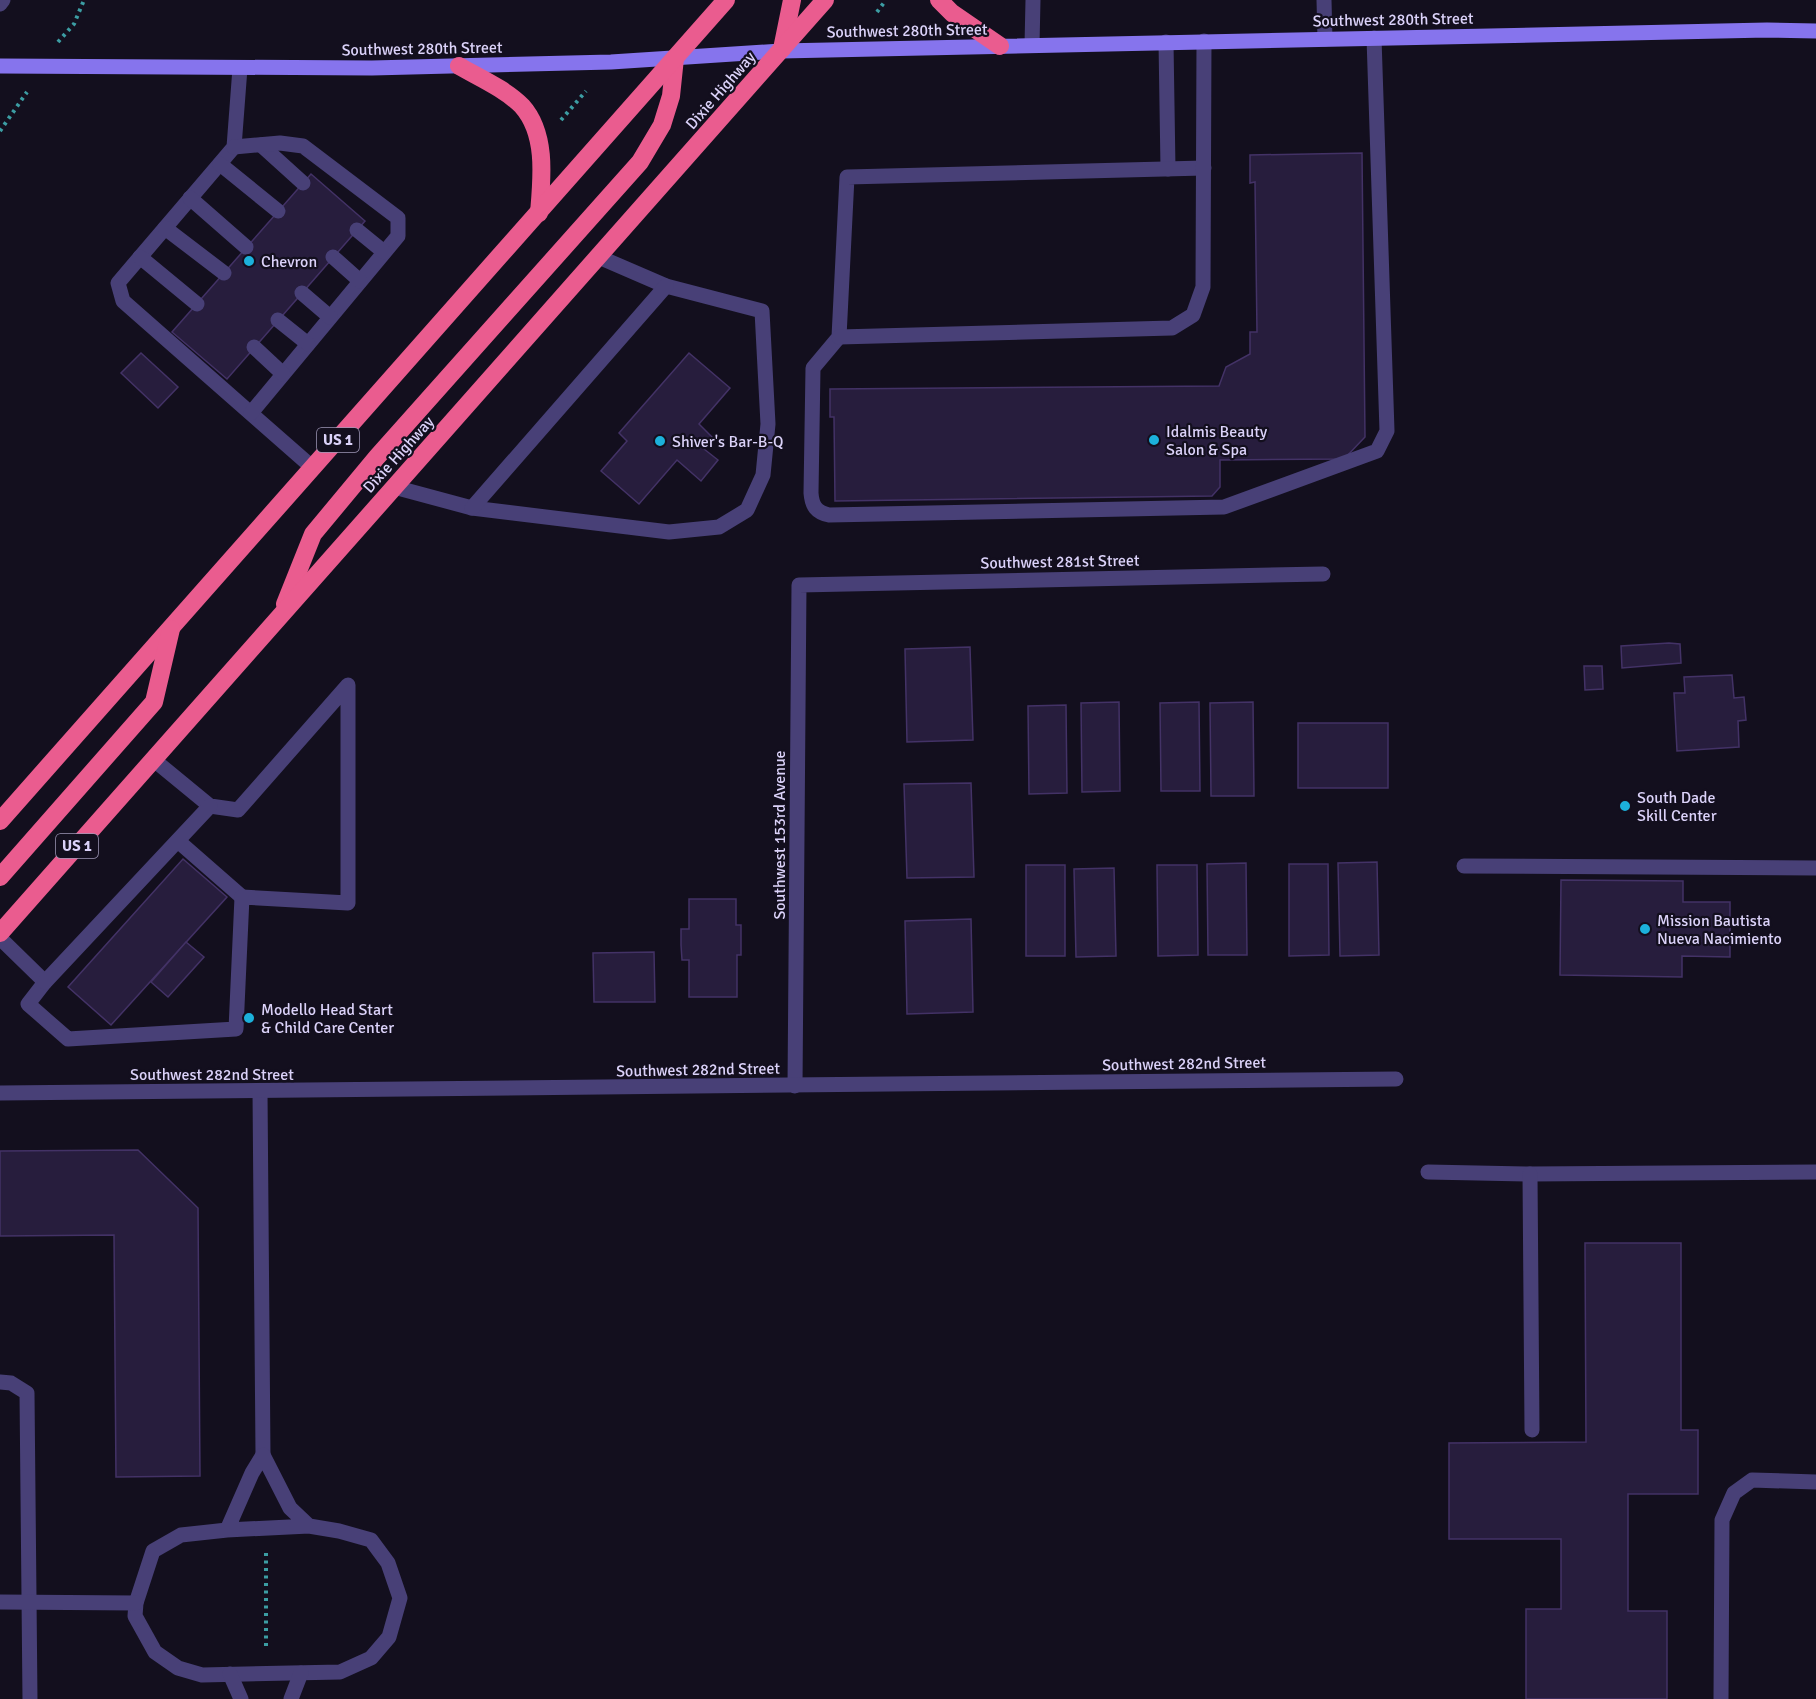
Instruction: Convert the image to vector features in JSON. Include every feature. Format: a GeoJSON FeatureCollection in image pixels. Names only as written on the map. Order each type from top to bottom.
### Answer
{"type":"FeatureCollection","features":[{"type":"Feature","properties":{"kind":"highway","name":"US 1"},"geometry":{"type":"LineString","coordinates":[[0,821],[726,0]]}},
{"type":"Feature","properties":{"kind":"highway"},"geometry":{"type":"LineString","coordinates":[[781,51],[792,0]]}},
{"type":"Feature","properties":{"kind":"highway","name":"Dixie Highway"},"geometry":{"type":"LineString","coordinates":[[0,933],[825,0]]}},
{"type":"Feature","properties":{"kind":"highway"},"geometry":{"type":"LineString","coordinates":[[939,0],[952,14],[1000,45]]}},
{"type":"Feature","properties":{"kind":"highway"},"geometry":{"type":"LineString","coordinates":[[280,617],[313,534],[377,457],[640,162],[662,125],[671,96],[675,58]]}},
{"type":"Feature","properties":{"kind":"highway"},"geometry":{"type":"LineString","coordinates":[[459,66],[502,90],[522,106],[533,125],[543,173],[539,213]]}},
{"type":"Feature","properties":{"kind":"highway"},"geometry":{"type":"LineString","coordinates":[[0,877],[154,702],[171,627]]}},
{"type":"Feature","properties":{"kind":"street"},"geometry":{"type":"LineString","coordinates":[[0,4],[3,0]]}},
{"type":"Feature","properties":{"kind":"street"},"geometry":{"type":"LineString","coordinates":[[1032,45],[1033,0]]}},
{"type":"Feature","properties":{"kind":"street"},"geometry":{"type":"LineString","coordinates":[[1324,0],[1325,39]]}},
{"type":"Feature","properties":{"kind":"street","name":"Southwest 280th Street"},"geometry":{"type":"LineString","coordinates":[[0,66],[240,68],[459,66],[675,58],[781,51],[1000,45],[1755,30],[1816,31]]}},
{"type":"Feature","properties":{"kind":"street"},"geometry":{"type":"LineString","coordinates":[[1204,168],[846,177],[839,337],[813,368],[811,501],[815,509],[829,515],[1224,507],[1377,451],[1387,431],[1374,38]]}},
{"type":"Feature","properties":{"kind":"street"},"geometry":{"type":"LineString","coordinates":[[839,337],[1172,328],[1193,315],[1203,287],[1204,41]]}},
{"type":"Feature","properties":{"kind":"street"},"geometry":{"type":"LineString","coordinates":[[1166,42],[1168,169]]}},
{"type":"Feature","properties":{"kind":"street"},"geometry":{"type":"LineString","coordinates":[[240,68],[234,147],[118,283],[123,301],[313,468]]}},
{"type":"Feature","properties":{"kind":"street"},"geometry":{"type":"LineString","coordinates":[[234,147],[280,143],[303,146],[398,218],[398,236],[250,413]]}},
{"type":"Feature","properties":{"kind":"street"},"geometry":{"type":"LineString","coordinates":[[261,145],[303,183]]}},
{"type":"Feature","properties":{"kind":"street"},"geometry":{"type":"LineString","coordinates":[[220,164],[278,211]]}},
{"type":"Feature","properties":{"kind":"street"},"geometry":{"type":"LineString","coordinates":[[190,198],[246,247]]}},
{"type":"Feature","properties":{"kind":"street"},"geometry":{"type":"LineString","coordinates":[[165,228],[224,273]]}},
{"type":"Feature","properties":{"kind":"street"},"geometry":{"type":"LineString","coordinates":[[357,231],[384,252]]}},
{"type":"Feature","properties":{"kind":"street"},"geometry":{"type":"LineString","coordinates":[[140,257],[198,304]]}},
{"type":"Feature","properties":{"kind":"street"},"geometry":{"type":"LineString","coordinates":[[394,488],[472,508],[669,532],[719,527],[747,510],[763,475],[768,424],[762,311],[666,286],[598,257]]}},
{"type":"Feature","properties":{"kind":"street"},"geometry":{"type":"LineString","coordinates":[[333,258],[360,281]]}},
{"type":"Feature","properties":{"kind":"street"},"geometry":{"type":"LineString","coordinates":[[472,508],[666,286]]}},
{"type":"Feature","properties":{"kind":"street"},"geometry":{"type":"LineString","coordinates":[[302,293],[330,316]]}},
{"type":"Feature","properties":{"kind":"street"},"geometry":{"type":"LineString","coordinates":[[278,320],[308,344]]}},
{"type":"Feature","properties":{"kind":"street"},"geometry":{"type":"LineString","coordinates":[[254,347],[283,374]]}},
{"type":"Feature","properties":{"kind":"street","name":"Southwest 281st Street"},"geometry":{"type":"LineString","coordinates":[[799,585],[1323,574]]}},
{"type":"Feature","properties":{"kind":"street","name":"Southwest 153rd Avenue"},"geometry":{"type":"LineString","coordinates":[[795,1086],[799,585]]}},
{"type":"Feature","properties":{"kind":"street"},"geometry":{"type":"LineString","coordinates":[[154,760],[210,806],[238,810],[348,685],[348,903],[242,897],[178,841]]}},
{"type":"Feature","properties":{"kind":"street"},"geometry":{"type":"LineString","coordinates":[[210,806],[45,982],[28,1004],[68,1039],[236,1029],[242,897]]}},
{"type":"Feature","properties":{"kind":"street"},"geometry":{"type":"LineString","coordinates":[[1464,866],[1816,868]]}},
{"type":"Feature","properties":{"kind":"street"},"geometry":{"type":"LineString","coordinates":[[0,938],[45,982]]}},
{"type":"Feature","properties":{"kind":"street","name":"Southwest 282nd Street"},"geometry":{"type":"LineString","coordinates":[[0,1093],[1396,1079]]}},
{"type":"Feature","properties":{"kind":"street"},"geometry":{"type":"LineString","coordinates":[[260,1091],[263,1455],[290,1508],[309,1526]]}},
{"type":"Feature","properties":{"kind":"street"},"geometry":{"type":"LineString","coordinates":[[1428,1172],[1530,1174],[1816,1172]]}},
{"type":"Feature","properties":{"kind":"street"},"geometry":{"type":"LineString","coordinates":[[1530,1174],[1532,1430]]}},
{"type":"Feature","properties":{"kind":"street"},"geometry":{"type":"LineString","coordinates":[[0,1382],[11,1383],[27,1393],[30,1699]]}},
{"type":"Feature","properties":{"kind":"street"},"geometry":{"type":"LineString","coordinates":[[227,1530],[252,1473],[263,1455]]}},
{"type":"Feature","properties":{"kind":"street"},"geometry":{"type":"LineString","coordinates":[[1721,1699],[1722,1520],[1734,1493],[1752,1480],[1816,1482]]}},
{"type":"Feature","properties":{"kind":"street"},"geometry":{"type":"LineString","coordinates":[[309,1526],[371,1540],[388,1563],[400,1598],[389,1637],[372,1658],[340,1672],[202,1675],[178,1668],[155,1652],[135,1616],[136,1604],[153,1551],[181,1535],[309,1526]]}},
{"type":"Feature","properties":{"kind":"street"},"geometry":{"type":"LineString","coordinates":[[0,1602],[136,1604]]}},
{"type":"Feature","properties":{"kind":"street"},"geometry":{"type":"LineString","coordinates":[[291,1699],[301,1673]]}},
{"type":"Feature","properties":{"kind":"street"},"geometry":{"type":"LineString","coordinates":[[230,1674],[241,1699]]}},
{"type":"Feature","properties":{"kind":"path"},"geometry":{"type":"LineString","coordinates":[[63,34],[74,24],[84,0]]}},
{"type":"Feature","properties":{"kind":"path"},"geometry":{"type":"LineString","coordinates":[[877,12],[886,0]]}},
{"type":"Feature","properties":{"kind":"path"},"geometry":{"type":"LineString","coordinates":[[0,131],[29,88]]}},
{"type":"Feature","properties":{"kind":"path"},"geometry":{"type":"LineString","coordinates":[[555,128],[586,90]]}},
{"type":"Feature","properties":{"kind":"path"},"geometry":{"type":"LineString","coordinates":[[266,1545],[266,1660]]}},
{"type":"Feature","properties":{"kind":"building"},"geometry":{"type":"Polygon","coordinates":[[[1362,153],[1365,437],[1344,459],[1220,460],[1220,487],[1212,496],[835,501],[834,417],[830,417],[830,389],[1219,386],[1226,367],[1250,354],[1250,332],[1257,332],[1255,182],[1250,183],[1250,155],[1362,153]]]}},
{"type":"Feature","properties":{"kind":"building"},"geometry":{"type":"Polygon","coordinates":[[[311,174],[365,221],[227,379],[172,332],[311,174]]]}},
{"type":"Feature","properties":{"kind":"building"},"geometry":{"type":"Polygon","coordinates":[[[141,353],[178,387],[158,408],[121,373],[141,353]]]}},
{"type":"Feature","properties":{"kind":"building"},"geometry":{"type":"Polygon","coordinates":[[[689,353],[730,388],[699,424],[713,438],[704,449],[718,460],[701,481],[677,460],[639,504],[601,471],[627,441],[619,433],[689,353]]]}},
{"type":"Feature","properties":{"kind":"building"},"geometry":{"type":"Polygon","coordinates":[[[1680,644],[1681,663],[1622,668],[1621,646],[1680,644]]]}},
{"type":"Feature","properties":{"kind":"building"},"geometry":{"type":"Polygon","coordinates":[[[970,647],[973,740],[907,742],[905,649],[970,647]]]}},
{"type":"Feature","properties":{"kind":"building"},"geometry":{"type":"Polygon","coordinates":[[[1584,666],[1602,666],[1603,689],[1585,690],[1584,666]]]}},
{"type":"Feature","properties":{"kind":"building"},"geometry":{"type":"Polygon","coordinates":[[[1732,675],[1734,698],[1744,697],[1746,720],[1738,721],[1739,747],[1677,751],[1674,693],[1685,693],[1684,677],[1732,675]]]}},
{"type":"Feature","properties":{"kind":"building"},"geometry":{"type":"Polygon","coordinates":[[[1119,702],[1120,791],[1082,792],[1081,703],[1119,702]]]}},
{"type":"Feature","properties":{"kind":"building"},"geometry":{"type":"Polygon","coordinates":[[[1199,702],[1200,791],[1161,791],[1160,703],[1199,702]]]}},
{"type":"Feature","properties":{"kind":"building"},"geometry":{"type":"Polygon","coordinates":[[[1253,702],[1254,796],[1211,796],[1210,703],[1253,702]]]}},
{"type":"Feature","properties":{"kind":"building"},"geometry":{"type":"Polygon","coordinates":[[[1066,705],[1067,793],[1029,794],[1028,706],[1066,705]]]}},
{"type":"Feature","properties":{"kind":"building"},"geometry":{"type":"Polygon","coordinates":[[[1298,723],[1388,723],[1388,788],[1298,788],[1298,723]]]}},
{"type":"Feature","properties":{"kind":"building"},"geometry":{"type":"Polygon","coordinates":[[[971,783],[974,877],[907,878],[904,784],[971,783]]]}},
{"type":"Feature","properties":{"kind":"building"},"geometry":{"type":"Polygon","coordinates":[[[183,859],[227,897],[111,1025],[68,987],[183,859]]]}},
{"type":"Feature","properties":{"kind":"building"},"geometry":{"type":"Polygon","coordinates":[[[1377,862],[1379,955],[1340,956],[1338,863],[1377,862]]]}},
{"type":"Feature","properties":{"kind":"building"},"geometry":{"type":"Polygon","coordinates":[[[1246,863],[1247,955],[1208,955],[1207,864],[1246,863]]]}},
{"type":"Feature","properties":{"kind":"building"},"geometry":{"type":"Polygon","coordinates":[[[1289,864],[1328,864],[1329,955],[1289,956],[1289,864]]]}},
{"type":"Feature","properties":{"kind":"building"},"geometry":{"type":"Polygon","coordinates":[[[1026,865],[1065,865],[1065,956],[1026,956],[1026,865]]]}},
{"type":"Feature","properties":{"kind":"building"},"geometry":{"type":"Polygon","coordinates":[[[1157,865],[1197,865],[1198,955],[1158,956],[1157,865]]]}},
{"type":"Feature","properties":{"kind":"building"},"geometry":{"type":"Polygon","coordinates":[[[1114,868],[1116,956],[1076,957],[1074,869],[1114,868]]]}},
{"type":"Feature","properties":{"kind":"building","name":"Mission Bautista Nueva Nacimiento"},"geometry":{"type":"Polygon","coordinates":[[[1561,880],[1683,881],[1683,902],[1730,902],[1730,957],[1682,956],[1682,977],[1560,975],[1561,880]]]}},
{"type":"Feature","properties":{"kind":"building"},"geometry":{"type":"Polygon","coordinates":[[[689,899],[736,899],[736,925],[741,925],[741,955],[737,955],[737,997],[689,997],[689,960],[682,960],[681,929],[689,929],[689,899]]]}},
{"type":"Feature","properties":{"kind":"building"},"geometry":{"type":"Polygon","coordinates":[[[971,919],[973,1012],[907,1014],[905,921],[971,919]]]}},
{"type":"Feature","properties":{"kind":"building"},"geometry":{"type":"Polygon","coordinates":[[[186,942],[204,957],[168,997],[151,982],[186,942]]]}},
{"type":"Feature","properties":{"kind":"building"},"geometry":{"type":"Polygon","coordinates":[[[654,952],[655,1002],[594,1002],[593,953],[654,952]]]}},
{"type":"Feature","properties":{"kind":"building"},"geometry":{"type":"Polygon","coordinates":[[[138,1150],[198,1208],[200,1476],[116,1477],[114,1235],[0,1236],[0,1151],[138,1150]]]}},
{"type":"Feature","properties":{"kind":"building"},"geometry":{"type":"Polygon","coordinates":[[[1585,1243],[1681,1243],[1681,1430],[1698,1430],[1698,1494],[1628,1494],[1628,1611],[1667,1611],[1667,1699],[1526,1699],[1526,1609],[1561,1609],[1561,1539],[1449,1539],[1449,1443],[1586,1442],[1585,1243]]]}},
{"type":"Feature","properties":{"kind":"place","name":"Chevron"},"geometry":{"type":"Point","coordinates":[249,261]}},
{"type":"Feature","properties":{"kind":"place","name":"Idalmis Beauty Salon & Spa"},"geometry":{"type":"Point","coordinates":[1154,440]}},
{"type":"Feature","properties":{"kind":"place","name":"Shiver's Bar-B-Q"},"geometry":{"type":"Point","coordinates":[660,441]}},
{"type":"Feature","properties":{"kind":"place","name":"South Dade Skill Center"},"geometry":{"type":"Point","coordinates":[1625,806]}},
{"type":"Feature","properties":{"kind":"place","name":"Mission Bautista Nueva Nacimiento"},"geometry":{"type":"Point","coordinates":[1645,929]}},
{"type":"Feature","properties":{"kind":"place","name":"Modello Head Start & Child Care Center"},"geometry":{"type":"Point","coordinates":[249,1018]}}]}
